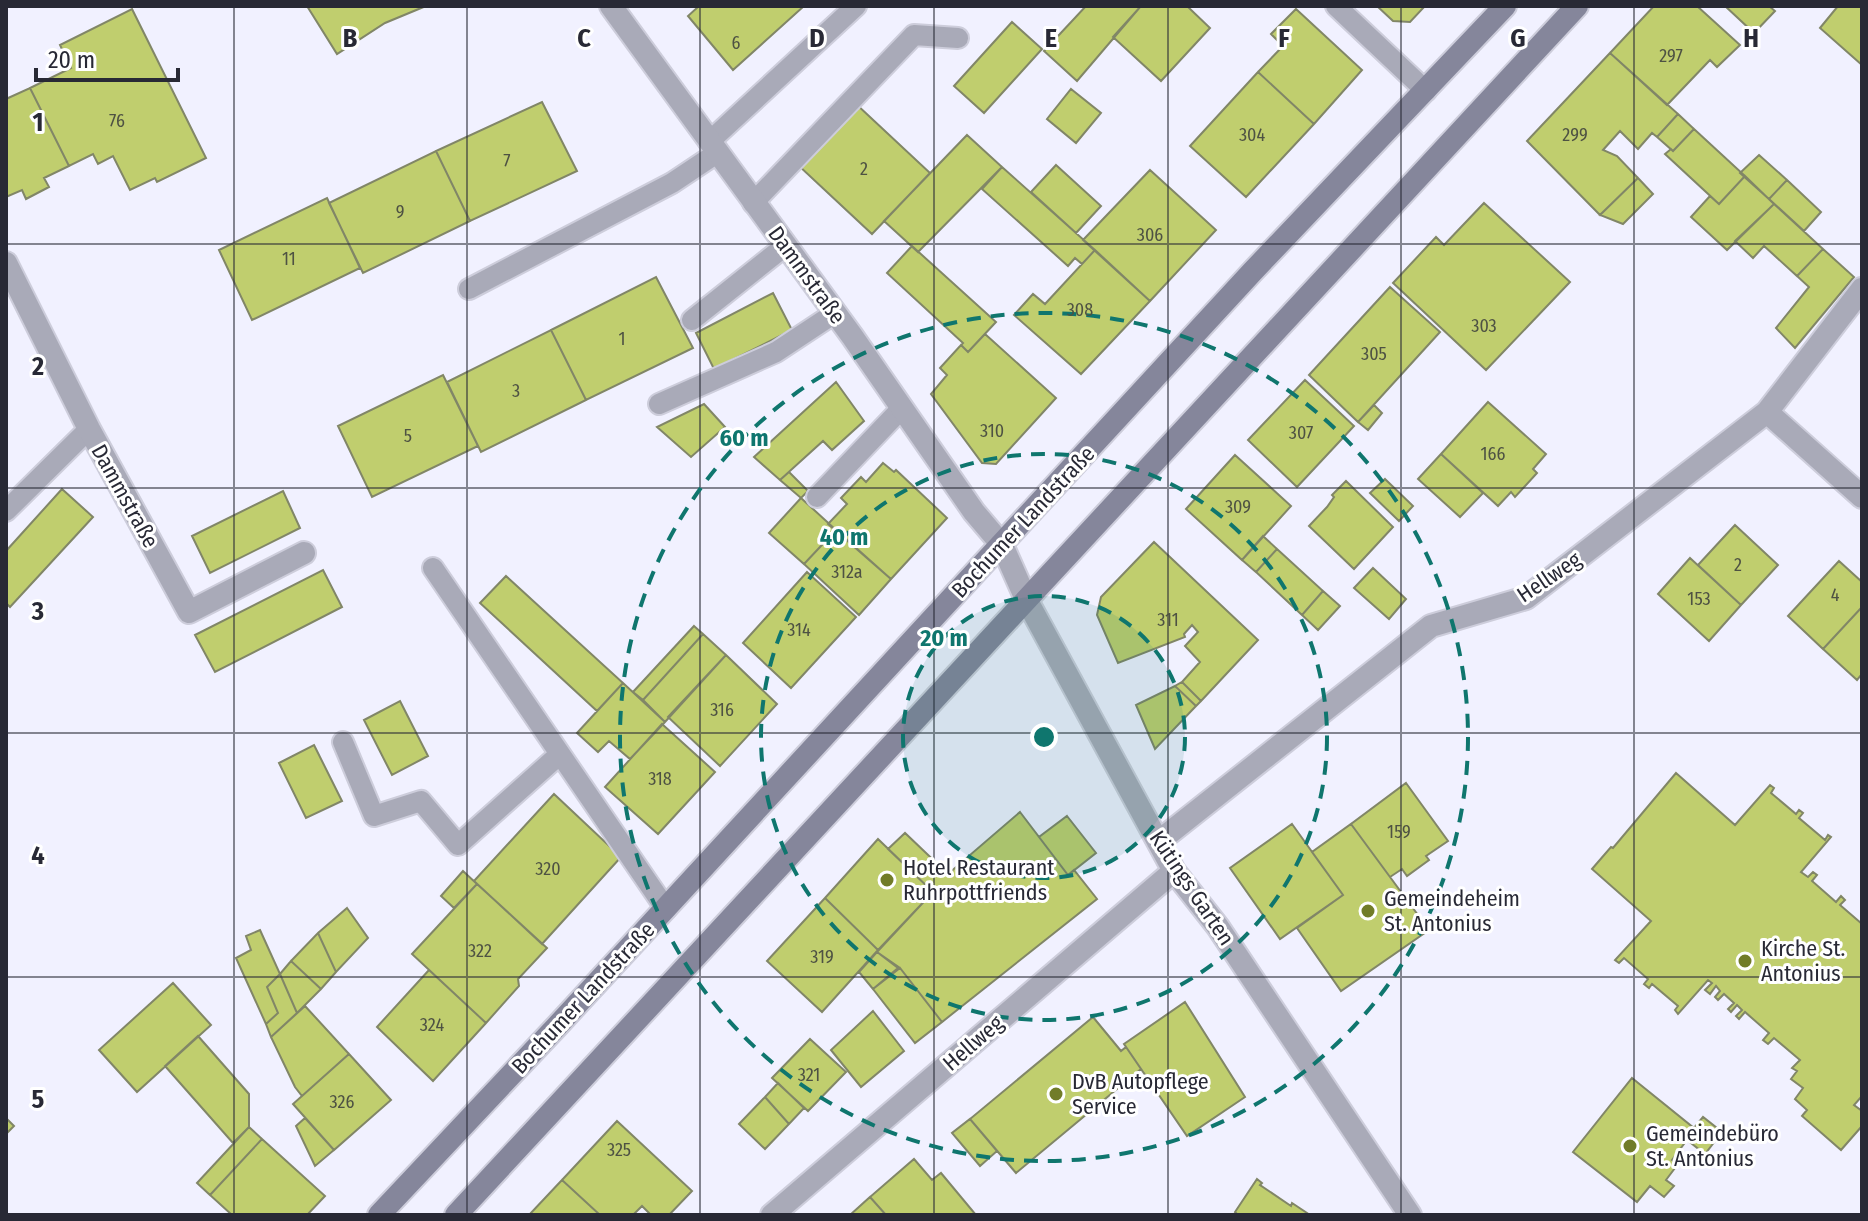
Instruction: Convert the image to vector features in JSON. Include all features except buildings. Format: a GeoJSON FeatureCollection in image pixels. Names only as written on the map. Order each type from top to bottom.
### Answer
{"type":"FeatureCollection","features":[{"type":"Feature","properties":{"kind":"main road","name":"Bochumer Landstraße"},"geometry":{"type":"LineString","coordinates":[[379,1215],[666,909],[1253,271],[1505,6]]}},
{"type":"Feature","properties":{"kind":"main road"},"geometry":{"type":"LineString","coordinates":[[456,1215],[1577,6]]}},
{"type":"Feature","properties":{"kind":"street","name":"Dammstraße"},"geometry":{"type":"LineString","coordinates":[[611,6],[835,313],[974,512],[1002,545]]}},
{"type":"Feature","properties":{"kind":"street","name":"Dammstraße"},"geometry":{"type":"LineString","coordinates":[[6,263],[89,429],[189,612],[304,553]]}},
{"type":"Feature","properties":{"kind":"street","name":"Hellweg"},"geometry":{"type":"LineString","coordinates":[[1158,842],[1431,626],[1526,598],[1767,412],[1862,289]]}},
{"type":"Feature","properties":{"kind":"street"},"geometry":{"type":"LineString","coordinates":[[1767,412],[1862,497]]}},
{"type":"Feature","properties":{"kind":"street","name":"Kütings Garten"},"geometry":{"type":"LineString","coordinates":[[1002,545],[1026,599],[1174,871],[1218,927],[1410,1215]]}},
{"type":"Feature","properties":{"kind":"street","name":"Hellweg"},"geometry":{"type":"LineString","coordinates":[[772,1215],[1174,871]]}},
{"type":"Feature","properties":{"kind":"lane"},"geometry":{"type":"LineString","coordinates":[[469,289],[672,183],[713,147],[856,6]]}},
{"type":"Feature","properties":{"kind":"lane"},"geometry":{"type":"LineString","coordinates":[[1336,6],[1426,91]]}},
{"type":"Feature","properties":{"kind":"lane"},"geometry":{"type":"LineString","coordinates":[[753,203],[914,35],[958,38]]}},
{"type":"Feature","properties":{"kind":"lane"},"geometry":{"type":"LineString","coordinates":[[692,320],[785,246]]}},
{"type":"Feature","properties":{"kind":"lane"},"geometry":{"type":"LineString","coordinates":[[659,404],[776,352],[835,313]]}},
{"type":"Feature","properties":{"kind":"lane"},"geometry":{"type":"LineString","coordinates":[[817,497],[902,408]]}},
{"type":"Feature","properties":{"kind":"lane"},"geometry":{"type":"LineString","coordinates":[[6,511],[89,429]]}},
{"type":"Feature","properties":{"kind":"lane"},"geometry":{"type":"LineString","coordinates":[[433,568],[666,909]]}},
{"type":"Feature","properties":{"kind":"lane"},"geometry":{"type":"LineString","coordinates":[[343,742],[374,816],[421,801],[458,845],[560,754]]}},
{"type":"Feature","properties":{"kind":"place","name":"Hotel Restaurant Ruhrpottfriends"},"geometry":{"type":"Point","coordinates":[887,880]}},
{"type":"Feature","properties":{"kind":"place","name":"Gemeindeheim St. Antonius"},"geometry":{"type":"Point","coordinates":[1368,911]}},
{"type":"Feature","properties":{"kind":"place","name":"Kirche St. Antonius"},"geometry":{"type":"Point","coordinates":[1745,961]}},
{"type":"Feature","properties":{"kind":"place","name":"DvB Autopflege Service"},"geometry":{"type":"Point","coordinates":[1056,1094]}},
{"type":"Feature","properties":{"kind":"place","name":"Gemeindebüro St. Antonius"},"geometry":{"type":"Point","coordinates":[1630,1146]}}]}
